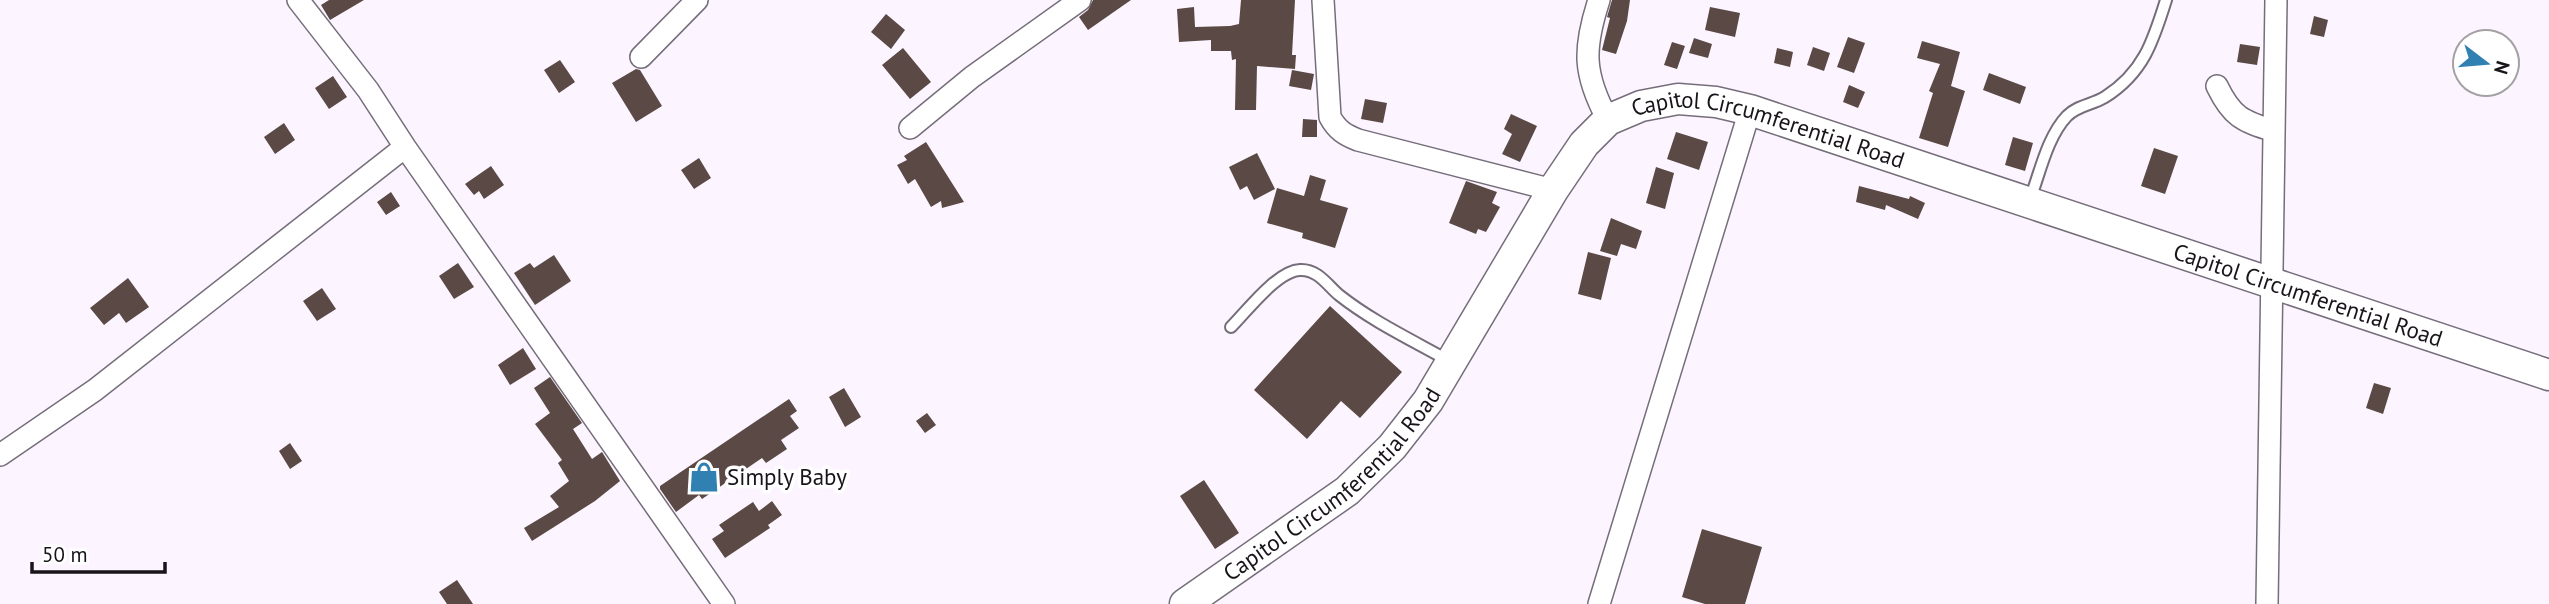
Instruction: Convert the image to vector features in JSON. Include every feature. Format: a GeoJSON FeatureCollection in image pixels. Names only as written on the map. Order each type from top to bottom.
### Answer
{"type":"FeatureCollection","features":[{"type":"Feature","properties":{"kind":"main road","name":"Capitol Circumferential Road"},"geometry":{"type":"LineString","coordinates":[[1185,604],[1347,491],[1399,438],[1428,401],[1553,190],[1584,144],[1608,120],[1641,106],[1678,99],[1716,102],[1750,110],[2549,375]]}},
{"type":"Feature","properties":{"kind":"street"},"geometry":{"type":"LineString","coordinates":[[298,0],[368,90],[724,604]]}},
{"type":"Feature","properties":{"kind":"street"},"geometry":{"type":"LineString","coordinates":[[641,57],[697,0]]}},
{"type":"Feature","properties":{"kind":"street"},"geometry":{"type":"LineString","coordinates":[[910,128],[972,77],[1080,0]]}},
{"type":"Feature","properties":{"kind":"street"},"geometry":{"type":"LineString","coordinates":[[1323,0],[1330,117],[1344,134],[1358,140],[1553,190]]}},
{"type":"Feature","properties":{"kind":"street"},"geometry":{"type":"LineString","coordinates":[[1599,0],[1590,27],[1586,63],[1597,99],[1608,120]]}},
{"type":"Feature","properties":{"kind":"street"},"geometry":{"type":"LineString","coordinates":[[2267,604],[2276,0]]}},
{"type":"Feature","properties":{"kind":"street"},"geometry":{"type":"LineString","coordinates":[[2217,86],[2234,115],[2274,131]]}},
{"type":"Feature","properties":{"kind":"street"},"geometry":{"type":"LineString","coordinates":[[1599,604],[1750,110]]}},
{"type":"Feature","properties":{"kind":"street"},"geometry":{"type":"LineString","coordinates":[[0,455],[95,390],[405,147]]}},
{"type":"Feature","properties":{"kind":"lane"},"geometry":{"type":"LineString","coordinates":[[2029,202],[2052,139],[2066,117],[2079,107],[2102,99],[2127,82],[2154,39],[2166,0]]}},
{"type":"Feature","properties":{"kind":"lane"},"geometry":{"type":"LineString","coordinates":[[1231,327],[1275,282],[1302,269],[1323,279],[1362,312],[1451,362]]}},
{"type":"Feature","properties":{"kind":"building"},"geometry":{"type":"Polygon","coordinates":[[[329,0],[364,0],[330,20],[321,5],[329,0]]]}},
{"type":"Feature","properties":{"kind":"building"},"geometry":{"type":"Polygon","coordinates":[[[1093,0],[1131,0],[1088,30],[1079,17],[1088,10],[1093,0]]]}},
{"type":"Feature","properties":{"kind":"building"},"geometry":{"type":"Polygon","coordinates":[[[1241,0],[1295,0],[1292,55],[1296,55],[1295,69],[1257,66],[1256,110],[1235,110],[1236,59],[1232,60],[1231,51],[1211,51],[1211,40],[1179,42],[1177,9],[1194,7],[1195,27],[1230,26],[1239,24],[1241,0]]]}},
{"type":"Feature","properties":{"kind":"building"},"geometry":{"type":"Polygon","coordinates":[[[1612,0],[1630,0],[1627,21],[1616,54],[1602,50],[1612,0]]]}},
{"type":"Feature","properties":{"kind":"building"},"geometry":{"type":"Polygon","coordinates":[[[1710,7],[1740,13],[1735,37],[1705,30],[1710,7]]]}},
{"type":"Feature","properties":{"kind":"building"},"geometry":{"type":"Polygon","coordinates":[[[886,14],[905,30],[891,49],[871,32],[886,14]]]}},
{"type":"Feature","properties":{"kind":"building"},"geometry":{"type":"Polygon","coordinates":[[[2314,16],[2328,20],[2324,37],[2310,34],[2314,16]]]}},
{"type":"Feature","properties":{"kind":"building"},"geometry":{"type":"Polygon","coordinates":[[[1848,37],[1865,43],[1854,73],[1837,67],[1848,37]]]}},
{"type":"Feature","properties":{"kind":"building"},"geometry":{"type":"Polygon","coordinates":[[[1694,38],[1712,44],[1708,58],[1689,53],[1694,38]]]}},
{"type":"Feature","properties":{"kind":"building"},"geometry":{"type":"Polygon","coordinates":[[[1922,41],[1960,52],[1951,86],[1965,91],[1948,147],[1919,138],[1933,93],[1929,91],[1940,64],[1917,58],[1922,41]]]}},
{"type":"Feature","properties":{"kind":"building"},"geometry":{"type":"Polygon","coordinates":[[[1672,42],[1685,46],[1677,69],[1664,65],[1672,42]]]}},
{"type":"Feature","properties":{"kind":"building"},"geometry":{"type":"Polygon","coordinates":[[[2240,44],[2260,47],[2257,65],[2237,62],[2240,44]]]}},
{"type":"Feature","properties":{"kind":"building"},"geometry":{"type":"Polygon","coordinates":[[[1813,47],[1830,53],[1824,71],[1807,65],[1813,47]]]}},
{"type":"Feature","properties":{"kind":"building"},"geometry":{"type":"Polygon","coordinates":[[[903,48],[931,82],[910,99],[882,65],[903,48]]]}},
{"type":"Feature","properties":{"kind":"building"},"geometry":{"type":"Polygon","coordinates":[[[1777,48],[1793,52],[1790,67],[1774,63],[1777,48]]]}},
{"type":"Feature","properties":{"kind":"building"},"geometry":{"type":"Polygon","coordinates":[[[560,60],[575,82],[559,93],[544,70],[560,60]]]}},
{"type":"Feature","properties":{"kind":"building"},"geometry":{"type":"Polygon","coordinates":[[[636,69],[640,70],[662,106],[636,122],[612,83],[636,69]]]}},
{"type":"Feature","properties":{"kind":"building"},"geometry":{"type":"Polygon","coordinates":[[[1292,70],[1314,74],[1311,90],[1289,86],[1292,70]]]}},
{"type":"Feature","properties":{"kind":"building"},"geometry":{"type":"Polygon","coordinates":[[[1989,73],[2026,87],[2020,104],[1983,90],[1989,73]]]}},
{"type":"Feature","properties":{"kind":"building"},"geometry":{"type":"Polygon","coordinates":[[[333,76],[347,97],[329,109],[315,88],[333,76]]]}},
{"type":"Feature","properties":{"kind":"building"},"geometry":{"type":"Polygon","coordinates":[[[1849,85],[1865,92],[1858,108],[1843,102],[1849,85]]]}},
{"type":"Feature","properties":{"kind":"building"},"geometry":{"type":"Polygon","coordinates":[[[1365,99],[1387,103],[1383,123],[1361,119],[1365,99]]]}},
{"type":"Feature","properties":{"kind":"building"},"geometry":{"type":"Polygon","coordinates":[[[1511,114],[1537,126],[1520,162],[1502,154],[1512,134],[1504,129],[1511,114]]]}},
{"type":"Feature","properties":{"kind":"building"},"geometry":{"type":"Polygon","coordinates":[[[1303,119],[1317,120],[1317,137],[1302,137],[1303,119]]]}},
{"type":"Feature","properties":{"kind":"building"},"geometry":{"type":"Polygon","coordinates":[[[284,123],[295,140],[275,154],[264,137],[284,123]]]}},
{"type":"Feature","properties":{"kind":"building"},"geometry":{"type":"Polygon","coordinates":[[[1676,132],[1708,142],[1699,170],[1667,159],[1676,132]]]}},
{"type":"Feature","properties":{"kind":"building"},"geometry":{"type":"Polygon","coordinates":[[[2013,137],[2033,143],[2025,171],[2005,165],[2013,137]]]}},
{"type":"Feature","properties":{"kind":"building"},"geometry":{"type":"Polygon","coordinates":[[[926,142],[964,202],[942,208],[941,201],[931,207],[915,179],[908,184],[897,165],[907,160],[904,156],[926,142]]]}},
{"type":"Feature","properties":{"kind":"building"},"geometry":{"type":"Polygon","coordinates":[[[2154,148],[2178,156],[2165,194],[2141,186],[2154,148]]]}},
{"type":"Feature","properties":{"kind":"building"},"geometry":{"type":"Polygon","coordinates":[[[1257,153],[1275,189],[1254,200],[1247,186],[1240,190],[1229,167],[1257,153]]]}},
{"type":"Feature","properties":{"kind":"building"},"geometry":{"type":"Polygon","coordinates":[[[699,158],[711,178],[694,189],[681,170],[699,158]]]}},
{"type":"Feature","properties":{"kind":"building"},"geometry":{"type":"Polygon","coordinates":[[[491,166],[504,185],[484,199],[479,191],[474,195],[465,184],[491,166]]]}},
{"type":"Feature","properties":{"kind":"building"},"geometry":{"type":"Polygon","coordinates":[[[1656,167],[1674,173],[1665,209],[1646,203],[1656,167]]]}},
{"type":"Feature","properties":{"kind":"building"},"geometry":{"type":"Polygon","coordinates":[[[1310,175],[1326,180],[1320,200],[1348,208],[1335,248],[1302,238],[1303,233],[1267,223],[1277,188],[1304,196],[1310,175]]]}},
{"type":"Feature","properties":{"kind":"building"},"geometry":{"type":"Polygon","coordinates":[[[1466,181],[1497,192],[1492,203],[1500,207],[1486,232],[1478,229],[1476,234],[1449,223],[1466,181]]]}},
{"type":"Feature","properties":{"kind":"building"},"geometry":{"type":"Polygon","coordinates":[[[1859,186],[1909,199],[1910,196],[1925,203],[1918,219],[1886,205],[1885,210],[1856,202],[1859,186]]]}},
{"type":"Feature","properties":{"kind":"building"},"geometry":{"type":"Polygon","coordinates":[[[391,192],[400,206],[386,215],[377,202],[391,192]]]}},
{"type":"Feature","properties":{"kind":"building"},"geometry":{"type":"Polygon","coordinates":[[[1611,218],[1642,231],[1636,249],[1621,244],[1617,256],[1600,251],[1611,218]]]}},
{"type":"Feature","properties":{"kind":"building"},"geometry":{"type":"Polygon","coordinates":[[[1588,252],[1611,258],[1601,300],[1578,294],[1588,252]]]}},
{"type":"Feature","properties":{"kind":"building"},"geometry":{"type":"Polygon","coordinates":[[[554,255],[571,281],[535,305],[514,273],[530,263],[534,268],[554,255]]]}},
{"type":"Feature","properties":{"kind":"building"},"geometry":{"type":"Polygon","coordinates":[[[458,263],[474,287],[454,299],[439,276],[458,263]]]}},
{"type":"Feature","properties":{"kind":"building"},"geometry":{"type":"Polygon","coordinates":[[[128,278],[149,307],[126,323],[119,313],[104,325],[90,308],[128,278]]]}},
{"type":"Feature","properties":{"kind":"building"},"geometry":{"type":"Polygon","coordinates":[[[322,288],[336,309],[317,321],[303,301],[322,288]]]}},
{"type":"Feature","properties":{"kind":"building"},"geometry":{"type":"Polygon","coordinates":[[[1330,306],[1402,372],[1360,418],[1341,401],[1307,439],[1254,390],[1330,306]]]}},
{"type":"Feature","properties":{"kind":"building"},"geometry":{"type":"Polygon","coordinates":[[[523,348],[536,369],[510,385],[498,365],[523,348]]]}},
{"type":"Feature","properties":{"kind":"building"},"geometry":{"type":"Polygon","coordinates":[[[550,377],[582,423],[573,429],[592,459],[602,452],[620,481],[595,501],[532,541],[524,528],[559,507],[550,496],[569,481],[558,463],[562,460],[535,424],[550,413],[534,388],[550,377]]]}},
{"type":"Feature","properties":{"kind":"building"},"geometry":{"type":"Polygon","coordinates":[[[2374,383],[2391,388],[2383,414],[2366,408],[2374,383]]]}},
{"type":"Feature","properties":{"kind":"building"},"geometry":{"type":"Polygon","coordinates":[[[844,388],[861,417],[845,427],[829,397],[844,388]]]}},
{"type":"Feature","properties":{"kind":"building"},"geometry":{"type":"Polygon","coordinates":[[[789,399],[797,411],[790,416],[799,428],[781,440],[787,449],[766,463],[762,458],[702,499],[699,495],[676,512],[660,486],[789,399]]]}},
{"type":"Feature","properties":{"kind":"building"},"geometry":{"type":"Polygon","coordinates":[[[927,413],[936,425],[925,433],[916,421],[927,413]]]}},
{"type":"Feature","properties":{"kind":"building"},"geometry":{"type":"Polygon","coordinates":[[[290,443],[302,461],[290,469],[279,451],[290,443]]]}},
{"type":"Feature","properties":{"kind":"building"},"geometry":{"type":"Polygon","coordinates":[[[1204,480],[1239,533],[1215,549],[1180,496],[1204,480]]]}},
{"type":"Feature","properties":{"kind":"building"},"geometry":{"type":"Polygon","coordinates":[[[772,501],[782,515],[768,525],[770,528],[725,558],[712,539],[724,531],[719,525],[753,502],[759,511],[772,501]]]}},
{"type":"Feature","properties":{"kind":"building"},"geometry":{"type":"Polygon","coordinates":[[[1702,529],[1762,547],[1745,604],[1705,604],[1682,597],[1702,529]]]}},
{"type":"Feature","properties":{"kind":"building"},"geometry":{"type":"Polygon","coordinates":[[[457,580],[473,604],[447,604],[439,592],[457,580]]]}},
{"type":"Feature","properties":{"kind":"place","name":"Simply Baby"},"geometry":{"type":"Point","coordinates":[704,477]}}]}
